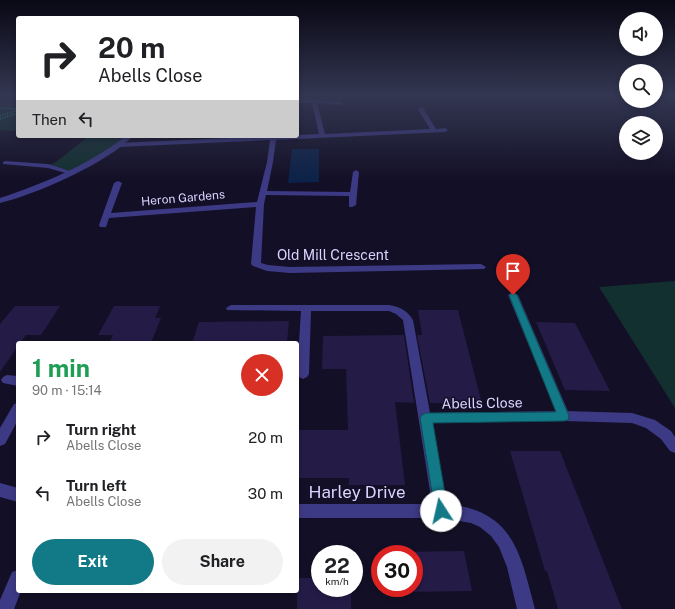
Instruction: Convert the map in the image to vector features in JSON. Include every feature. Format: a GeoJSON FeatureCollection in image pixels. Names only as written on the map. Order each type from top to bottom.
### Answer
{"type":"FeatureCollection","features":[{"type":"Feature","properties":{"kind":"street"},"geometry":{"type":"LineString","coordinates":[[320,123],[323,136]]}},
{"type":"Feature","properties":{"kind":"street"},"geometry":{"type":"LineString","coordinates":[[430,123],[434,130]]}},
{"type":"Feature","properties":{"kind":"street"},"geometry":{"type":"LineString","coordinates":[[299,137],[445,130]]}},
{"type":"Feature","properties":{"kind":"street"},"geometry":{"type":"LineString","coordinates":[[0,201],[47,185],[73,173],[108,154],[128,138]]}},
{"type":"Feature","properties":{"kind":"street"},"geometry":{"type":"LineString","coordinates":[[118,146],[290,138]]}},
{"type":"Feature","properties":{"kind":"street","name":"Old Mill Crescent"},"geometry":{"type":"LineString","coordinates":[[273,139],[270,162],[260,204],[256,264],[267,268],[290,270],[481,267]]}},
{"type":"Feature","properties":{"kind":"street"},"geometry":{"type":"LineString","coordinates":[[5,163],[48,166],[73,173]]}},
{"type":"Feature","properties":{"kind":"street"},"geometry":{"type":"LineString","coordinates":[[352,205],[356,172]]}},
{"type":"Feature","properties":{"kind":"street"},"geometry":{"type":"LineString","coordinates":[[103,225],[118,183]]}},
{"type":"Feature","properties":{"kind":"street"},"geometry":{"type":"LineString","coordinates":[[262,193],[353,194]]}},
{"type":"Feature","properties":{"kind":"street","name":"Heron Gardens"},"geometry":{"type":"LineString","coordinates":[[107,216],[260,204]]}},
{"type":"Feature","properties":{"kind":"street"},"geometry":{"type":"LineString","coordinates":[[513,295],[564,416]]}},
{"type":"Feature","properties":{"kind":"street","name":"Abells Close"},"geometry":{"type":"LineString","coordinates":[[231,308],[384,308],[398,311],[405,315],[408,320],[426,418],[564,416],[632,418],[650,424],[666,435],[675,447]]}},
{"type":"Feature","properties":{"kind":"street"},"geometry":{"type":"LineString","coordinates":[[303,374],[306,308]]}},
{"type":"Feature","properties":{"kind":"street"},"geometry":{"type":"LineString","coordinates":[[0,440],[16,412]]}},
{"type":"Feature","properties":{"kind":"street"},"geometry":{"type":"LineString","coordinates":[[426,418],[441,511]]}},
{"type":"Feature","properties":{"kind":"street"},"geometry":{"type":"LineString","coordinates":[[0,490],[16,494]]}},
{"type":"Feature","properties":{"kind":"street","name":"Harley Drive"},"geometry":{"type":"LineString","coordinates":[[299,511],[441,511],[472,516],[483,520],[494,528],[502,538],[513,560],[526,609]]}},
{"type":"Feature","properties":{"kind":"street"},"geometry":{"type":"LineString","coordinates":[[5,609],[16,583]]}},
{"type":"Feature","properties":{"kind":"green space"},"geometry":{"type":"Polygon","coordinates":[[[0,123],[16,123],[16,131],[0,130],[0,123]]]}},
{"type":"Feature","properties":{"kind":"green space"},"geometry":{"type":"Polygon","coordinates":[[[86,138],[127,138],[73,173],[48,166],[56,162],[86,138]]]}},
{"type":"Feature","properties":{"kind":"green space"},"geometry":{"type":"Polygon","coordinates":[[[675,281],[675,408],[599,287],[675,281]]]}},
{"type":"Feature","properties":{"kind":"water"},"geometry":{"type":"Polygon","coordinates":[[[292,149],[319,149],[319,182],[288,183],[292,149]]]}},
{"type":"Feature","properties":{"kind":"building"},"geometry":{"type":"Polygon","coordinates":[[[15,306],[60,306],[41,335],[26,335],[22,341],[16,341],[16,349],[0,372],[0,324],[15,306]]]}},
{"type":"Feature","properties":{"kind":"building"},"geometry":{"type":"Polygon","coordinates":[[[114,306],[160,306],[155,318],[161,318],[152,341],[110,341],[113,335],[98,335],[114,306]]]}},
{"type":"Feature","properties":{"kind":"building"},"geometry":{"type":"Polygon","coordinates":[[[418,310],[458,310],[482,404],[430,403],[417,335],[422,335],[418,310]]]}},
{"type":"Feature","properties":{"kind":"building"},"geometry":{"type":"Polygon","coordinates":[[[289,321],[287,341],[193,341],[199,322],[289,321]]]}},
{"type":"Feature","properties":{"kind":"building"},"geometry":{"type":"Polygon","coordinates":[[[536,322],[575,323],[610,391],[565,390],[536,322]]]}},
{"type":"Feature","properties":{"kind":"building"},"geometry":{"type":"Polygon","coordinates":[[[404,335],[414,403],[395,402],[405,485],[349,485],[349,478],[299,478],[299,430],[348,430],[346,369],[322,369],[323,336],[404,335]]]}},
{"type":"Feature","properties":{"kind":"building"},"geometry":{"type":"Polygon","coordinates":[[[510,451],[560,451],[622,609],[558,609],[547,571],[545,571],[510,451]]]}},
{"type":"Feature","properties":{"kind":"building"},"geometry":{"type":"Polygon","coordinates":[[[464,551],[472,591],[423,592],[423,552],[464,551]]]}},
{"type":"Feature","properties":{"kind":"building"},"geometry":{"type":"Polygon","coordinates":[[[299,578],[311,578],[311,597],[351,597],[351,609],[297,609],[299,578]]]}},
{"type":"Feature","properties":{"kind":"route"},"geometry":{"type":"LineString","coordinates":[[441,511],[426,418],[564,416],[513,295]]}}]}
